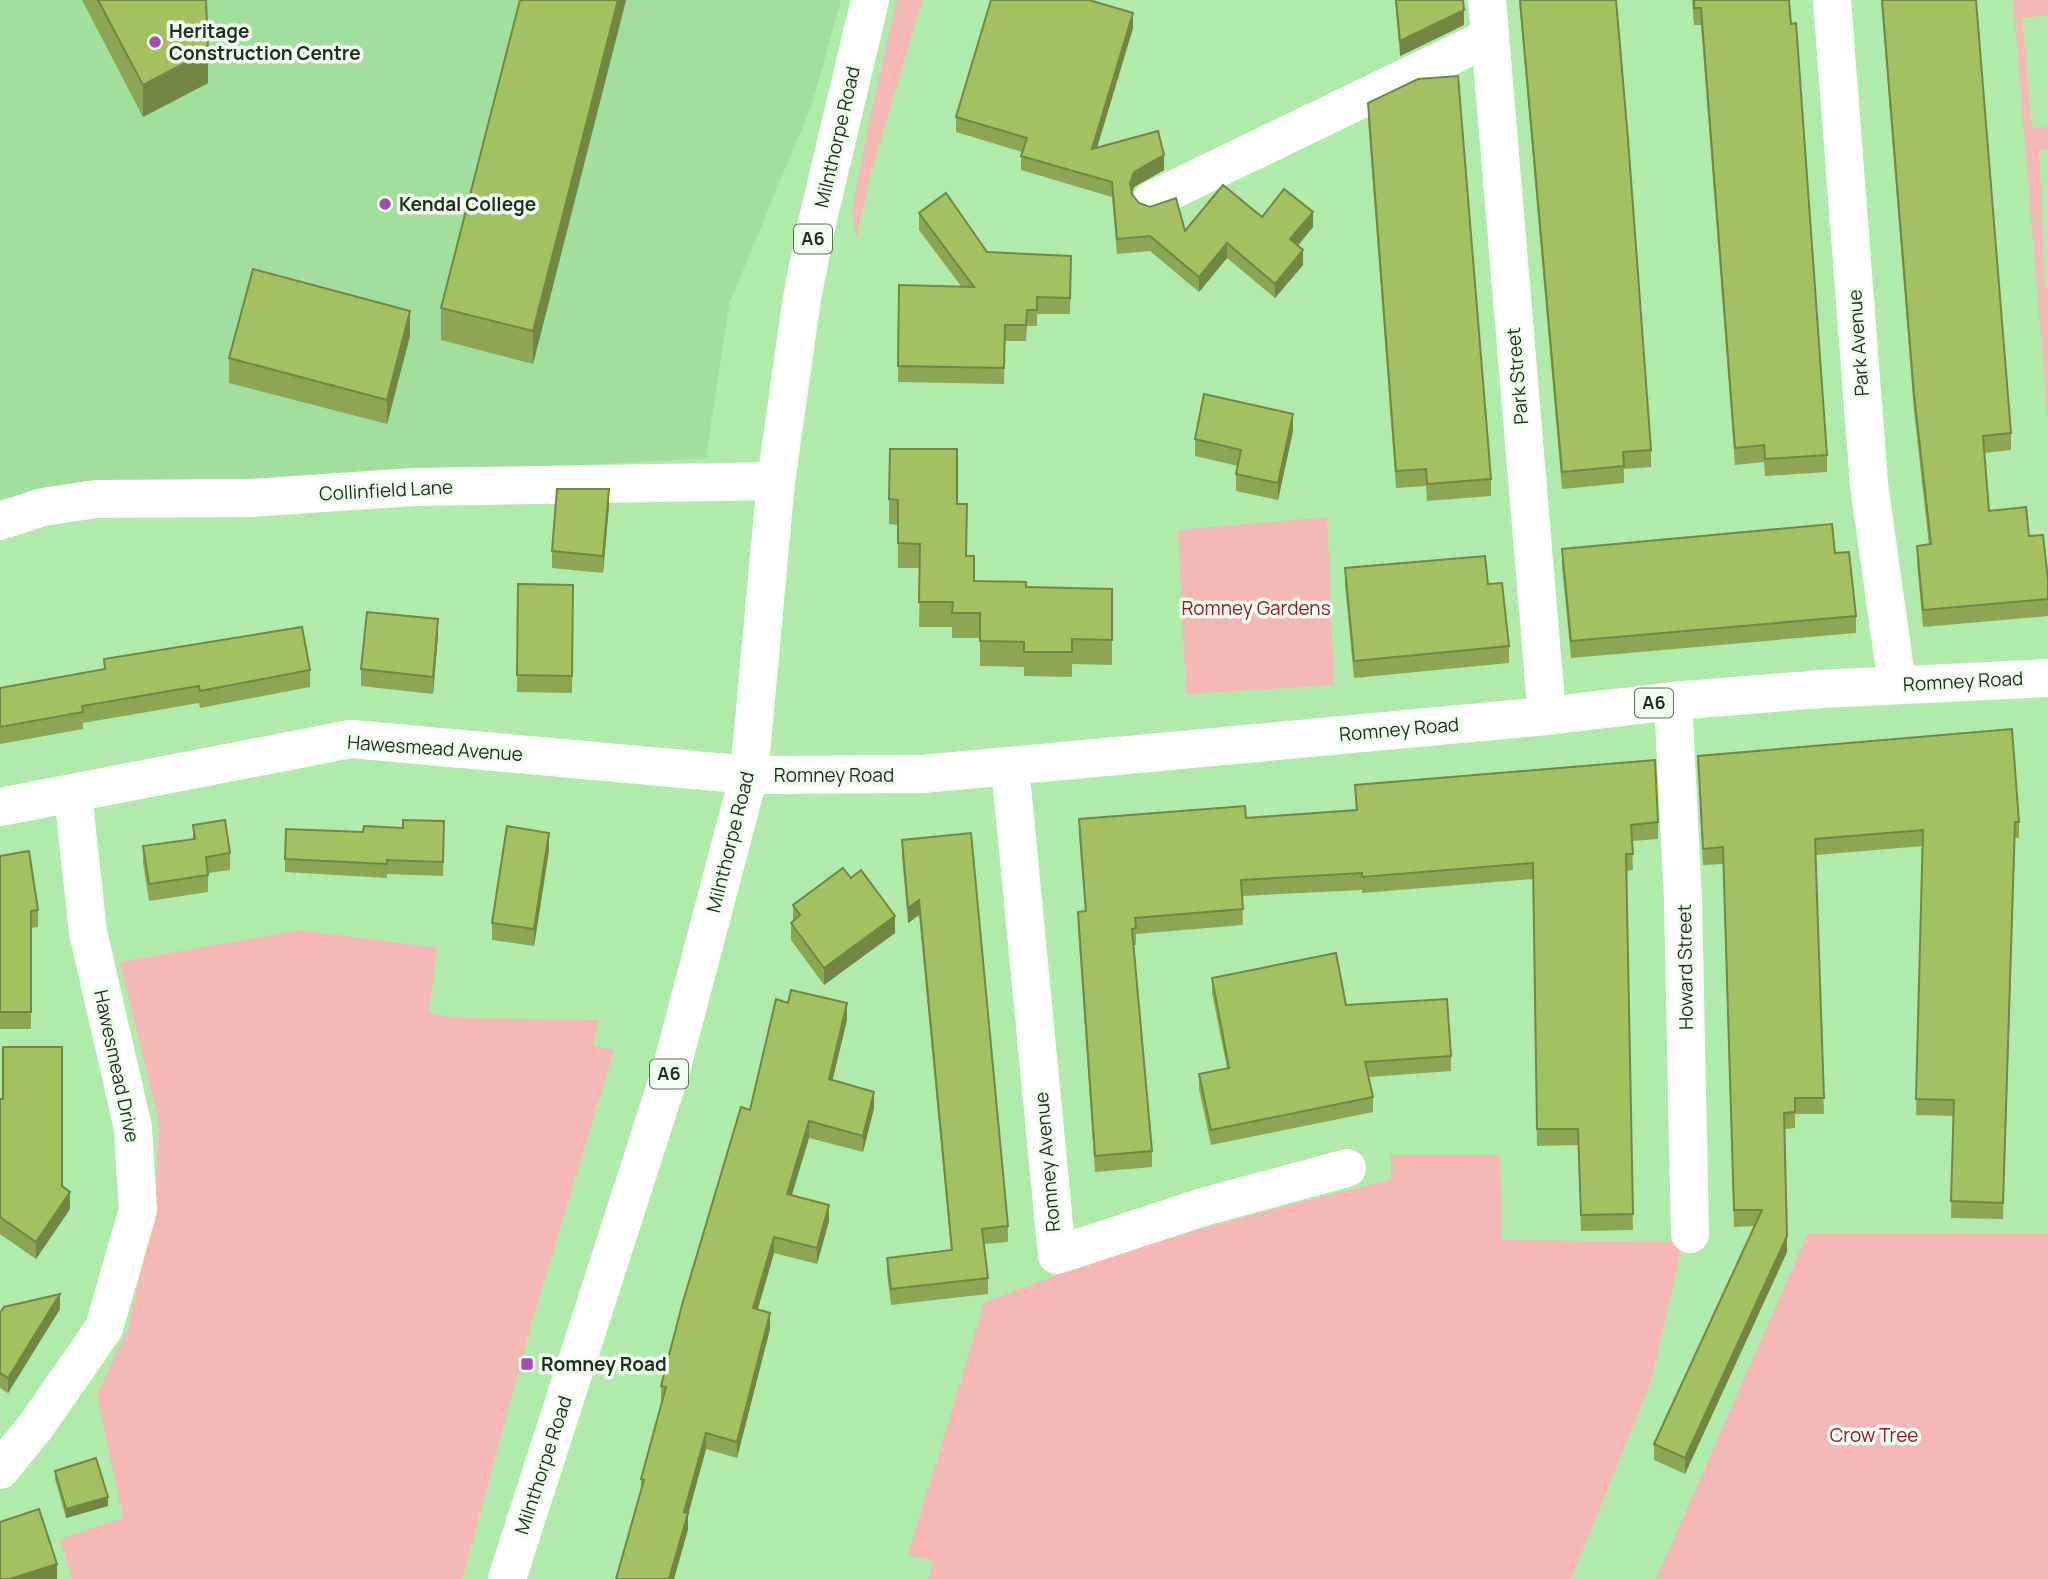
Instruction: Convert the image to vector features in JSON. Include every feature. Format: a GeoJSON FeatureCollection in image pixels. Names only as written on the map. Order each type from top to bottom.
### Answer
{"type":"FeatureCollection","features":[{"type":"Feature","properties":{"kind":"main road","name":"Milnthorpe Road"},"geometry":{"type":"LineString","coordinates":[[507,1579],[671,1070],[749,775],[776,481],[810,258],[870,0]]}},
{"type":"Feature","properties":{"kind":"main road","name":"Park Avenue"},"geometry":{"type":"LineString","coordinates":[[1832,0],[1870,484],[1897,685]]}},
{"type":"Feature","properties":{"kind":"main road","name":"Park Street"},"geometry":{"type":"LineString","coordinates":[[1152,200],[1489,18],[1546,716]]}},
{"type":"Feature","properties":{"kind":"main road","name":"Collinfield Lane"},"geometry":{"type":"LineString","coordinates":[[0,521],[43,507],[96,499],[250,498],[414,487],[776,481]]}},
{"type":"Feature","properties":{"kind":"main road","name":"Romney Road"},"geometry":{"type":"LineString","coordinates":[[749,775],[881,776],[1546,716],[1673,701],[1897,685],[2048,678]]}},
{"type":"Feature","properties":{"kind":"main road","name":"Howard Street"},"geometry":{"type":"LineString","coordinates":[[1673,701],[1683,901],[1690,1234]]}},
{"type":"Feature","properties":{"kind":"main road","name":"Hawesmead Avenue"},"geometry":{"type":"LineString","coordinates":[[0,807],[351,739],[749,775]]}},
{"type":"Feature","properties":{"kind":"main road","name":"Romney Avenue"},"geometry":{"type":"LineString","coordinates":[[1010,766],[1056,1255],[1203,1206],[1347,1168]]}},
{"type":"Feature","properties":{"kind":"main road","name":"Hawesmead Drive"},"geometry":{"type":"LineString","coordinates":[[0,1470],[36,1426],[104,1328],[138,1210],[133,1128],[88,932],[73,794]]}},
{"type":"Feature","properties":{"kind":"shaded area","name":"Kendal College"},"geometry":{"type":"Polygon","coordinates":[[[0,0],[841,0],[812,104],[729,304],[706,458],[0,499],[0,0]]]}},
{"type":"Feature","properties":{"kind":"green space"},"geometry":{"type":"Polygon","coordinates":[[[897,0],[922,0],[870,176],[857,239],[852,211],[870,116],[897,0]]]}},
{"type":"Feature","properties":{"kind":"green space"},"geometry":{"type":"Polygon","coordinates":[[[2013,0],[2048,0],[2048,15],[2022,18],[2032,128],[2048,127],[2048,149],[2039,150],[2045,288],[2048,288],[2048,422],[2013,0]]]}},
{"type":"Feature","properties":{"kind":"green space","name":"Romney Gardens"},"geometry":{"type":"Polygon","coordinates":[[[1327,517],[1334,685],[1186,694],[1178,530],[1327,517]]]}},
{"type":"Feature","properties":{"kind":"green space"},"geometry":{"type":"Polygon","coordinates":[[[299,930],[437,948],[429,1013],[456,1018],[599,1020],[593,1046],[614,1050],[534,1314],[464,1572],[461,1579],[72,1579],[60,1539],[123,1518],[97,1395],[128,1328],[155,1214],[159,1123],[120,962],[299,930]]]}},
{"type":"Feature","properties":{"kind":"green space"},"geometry":{"type":"Polygon","coordinates":[[[1391,1155],[1500,1155],[1502,1240],[1683,1242],[1651,1381],[1571,1579],[928,1579],[933,1561],[908,1555],[984,1303],[1134,1249],[1391,1180],[1391,1155]]]}},
{"type":"Feature","properties":{"kind":"green space","name":"Crow Tree"},"geometry":{"type":"Polygon","coordinates":[[[1808,1233],[2048,1233],[2048,1579],[1656,1579],[1808,1233]]]}},
{"type":"Feature","properties":{"kind":"building","name":"Heritage Construction Centre"},"geometry":{"type":"Polygon","coordinates":[[[98,0],[206,0],[208,51],[143,85],[98,0]]]}},
{"type":"Feature","properties":{"kind":"building"},"geometry":{"type":"Polygon","coordinates":[[[520,0],[618,0],[533,331],[441,308],[520,0]]]}},
{"type":"Feature","properties":{"kind":"building"},"geometry":{"type":"Polygon","coordinates":[[[991,0],[1089,0],[1133,13],[1092,149],[1158,131],[1164,155],[1134,172],[1130,183],[1132,194],[1139,203],[1150,207],[1176,198],[1185,231],[1223,185],[1262,217],[1284,189],[1313,212],[1290,239],[1303,250],[1275,284],[1227,243],[1199,277],[1150,236],[1117,239],[1112,182],[1021,156],[1027,138],[956,117],[991,0]]]}},
{"type":"Feature","properties":{"kind":"building"},"geometry":{"type":"Polygon","coordinates":[[[1396,0],[1463,0],[1464,10],[1400,41],[1396,0]]]}},
{"type":"Feature","properties":{"kind":"building"},"geometry":{"type":"Polygon","coordinates":[[[1520,0],[1616,0],[1651,450],[1623,452],[1624,466],[1562,472],[1520,0]]]}},
{"type":"Feature","properties":{"kind":"building"},"geometry":{"type":"Polygon","coordinates":[[[1694,0],[1789,0],[1791,24],[1796,23],[1827,455],[1765,459],[1764,445],[1735,448],[1701,8],[1694,8],[1694,0]]]}},
{"type":"Feature","properties":{"kind":"building"},"geometry":{"type":"Polygon","coordinates":[[[1882,0],[1976,0],[2011,433],[1983,436],[1989,511],[2026,507],[2029,536],[2043,535],[2048,599],[1923,610],[1917,546],[1931,544],[1914,394],[1882,0]]]}},
{"type":"Feature","properties":{"kind":"building"},"geometry":{"type":"Polygon","coordinates":[[[1458,76],[1491,479],[1427,484],[1426,469],[1396,471],[1368,103],[1418,79],[1458,76]]]}},
{"type":"Feature","properties":{"kind":"building"},"geometry":{"type":"Polygon","coordinates":[[[946,193],[987,252],[1071,256],[1070,298],[1037,297],[1037,310],[1027,310],[1026,325],[1005,325],[1004,368],[898,366],[899,285],[974,287],[919,213],[946,193]]]}},
{"type":"Feature","properties":{"kind":"building"},"geometry":{"type":"Polygon","coordinates":[[[253,269],[410,311],[387,400],[229,358],[253,269]]]}},
{"type":"Feature","properties":{"kind":"building"},"geometry":{"type":"Polygon","coordinates":[[[1204,394],[1293,414],[1278,483],[1236,474],[1241,450],[1195,439],[1204,394]]]}},
{"type":"Feature","properties":{"kind":"building"},"geometry":{"type":"Polygon","coordinates":[[[890,449],[957,449],[957,504],[967,504],[966,556],[974,556],[974,581],[1026,582],[1026,587],[1112,589],[1112,640],[1072,639],[1072,652],[1024,652],[1024,642],[980,641],[980,613],[952,613],[953,602],[919,602],[920,544],[898,543],[898,500],[889,499],[890,449]]]}},
{"type":"Feature","properties":{"kind":"building"},"geometry":{"type":"Polygon","coordinates":[[[557,489],[609,489],[603,556],[552,551],[557,489]]]}},
{"type":"Feature","properties":{"kind":"building"},"geometry":{"type":"Polygon","coordinates":[[[1832,524],[1835,553],[1849,552],[1856,616],[1571,641],[1562,549],[1832,524]]]}},
{"type":"Feature","properties":{"kind":"building"},"geometry":{"type":"Polygon","coordinates":[[[1485,556],[1488,584],[1502,583],[1509,646],[1354,661],[1345,568],[1485,556]]]}},
{"type":"Feature","properties":{"kind":"building"},"geometry":{"type":"Polygon","coordinates":[[[518,584],[573,585],[572,676],[517,675],[518,584]]]}},
{"type":"Feature","properties":{"kind":"building"},"geometry":{"type":"Polygon","coordinates":[[[367,612],[438,619],[433,677],[361,669],[367,612]]]}},
{"type":"Feature","properties":{"kind":"building"},"geometry":{"type":"Polygon","coordinates":[[[302,627],[310,670],[200,691],[199,686],[82,706],[83,712],[0,727],[0,688],[105,669],[104,659],[302,627]]]}},
{"type":"Feature","properties":{"kind":"building"},"geometry":{"type":"Polygon","coordinates":[[[2012,729],[2019,822],[2015,822],[2003,1203],[1951,1201],[1954,1100],[1916,1099],[1923,830],[1815,839],[1824,1098],[1795,1098],[1795,1112],[1784,1113],[1787,1236],[1685,1458],[1654,1444],[1762,1210],[1734,1210],[1723,847],[1703,849],[1698,756],[2012,729]]]}},
{"type":"Feature","properties":{"kind":"building"},"geometry":{"type":"Polygon","coordinates":[[[1655,760],[1658,822],[1631,825],[1633,854],[1626,854],[1633,1214],[1581,1215],[1578,1129],[1537,1129],[1533,863],[1362,877],[1362,873],[1241,880],[1243,909],[1135,918],[1136,928],[1132,929],[1152,1151],[1095,1156],[1078,912],[1086,911],[1079,819],[1245,806],[1246,818],[1357,810],[1355,785],[1655,760]]]}},
{"type":"Feature","properties":{"kind":"building"},"geometry":{"type":"Polygon","coordinates":[[[225,820],[230,853],[206,857],[208,875],[149,884],[143,846],[195,839],[193,825],[225,820]]]}},
{"type":"Feature","properties":{"kind":"building"},"geometry":{"type":"Polygon","coordinates":[[[403,820],[444,821],[443,862],[387,860],[387,864],[285,859],[286,829],[363,832],[364,826],[403,828],[403,820]]]}},
{"type":"Feature","properties":{"kind":"building"},"geometry":{"type":"Polygon","coordinates":[[[507,826],[549,833],[534,929],[492,923],[507,826]]]}},
{"type":"Feature","properties":{"kind":"building"},"geometry":{"type":"Polygon","coordinates":[[[971,833],[1008,1226],[982,1229],[988,1278],[891,1289],[887,1258],[952,1250],[919,900],[908,908],[902,840],[971,833]]]}},
{"type":"Feature","properties":{"kind":"building"},"geometry":{"type":"Polygon","coordinates":[[[29,851],[38,910],[31,911],[31,1012],[0,1012],[0,856],[29,851]]]}},
{"type":"Feature","properties":{"kind":"building"},"geometry":{"type":"Polygon","coordinates":[[[843,868],[851,878],[861,870],[895,916],[824,968],[791,923],[800,915],[793,905],[843,868]]]}},
{"type":"Feature","properties":{"kind":"building"},"geometry":{"type":"Polygon","coordinates":[[[1336,953],[1346,1005],[1447,999],[1451,1056],[1365,1062],[1373,1097],[1211,1130],[1199,1074],[1229,1068],[1212,978],[1336,953]]]}},
{"type":"Feature","properties":{"kind":"building"},"geometry":{"type":"Polygon","coordinates":[[[791,990],[847,1003],[829,1079],[874,1092],[863,1136],[809,1121],[787,1194],[829,1205],[817,1248],[774,1237],[753,1308],[770,1313],[737,1442],[706,1433],[684,1512],[688,1513],[669,1579],[616,1579],[644,1480],[641,1479],[666,1387],[661,1386],[682,1305],[741,1107],[750,1110],[776,999],[788,1003],[791,990]]]}},
{"type":"Feature","properties":{"kind":"building"},"geometry":{"type":"Polygon","coordinates":[[[3,1047],[62,1047],[62,1186],[70,1192],[36,1242],[0,1217],[3,1047]]]}},
{"type":"Feature","properties":{"kind":"building"},"geometry":{"type":"Polygon","coordinates":[[[60,1294],[8,1378],[0,1373],[0,1313],[4,1307],[60,1294]]]}},
{"type":"Feature","properties":{"kind":"building"},"geometry":{"type":"Polygon","coordinates":[[[96,1458],[108,1497],[66,1509],[55,1471],[96,1458]]]}},
{"type":"Feature","properties":{"kind":"building"},"geometry":{"type":"Polygon","coordinates":[[[39,1509],[57,1564],[10,1579],[0,1579],[0,1522],[39,1509]]]}},
{"type":"Feature","properties":{"kind":"place","name":"Heritage Construction Centre"},"geometry":{"type":"Point","coordinates":[155,42]}},
{"type":"Feature","properties":{"kind":"place","name":"Kendal College"},"geometry":{"type":"Point","coordinates":[385,204]}},
{"type":"Feature","properties":{"kind":"place","name":"Romney Road"},"geometry":{"type":"Point","coordinates":[527,1364]}}]}
